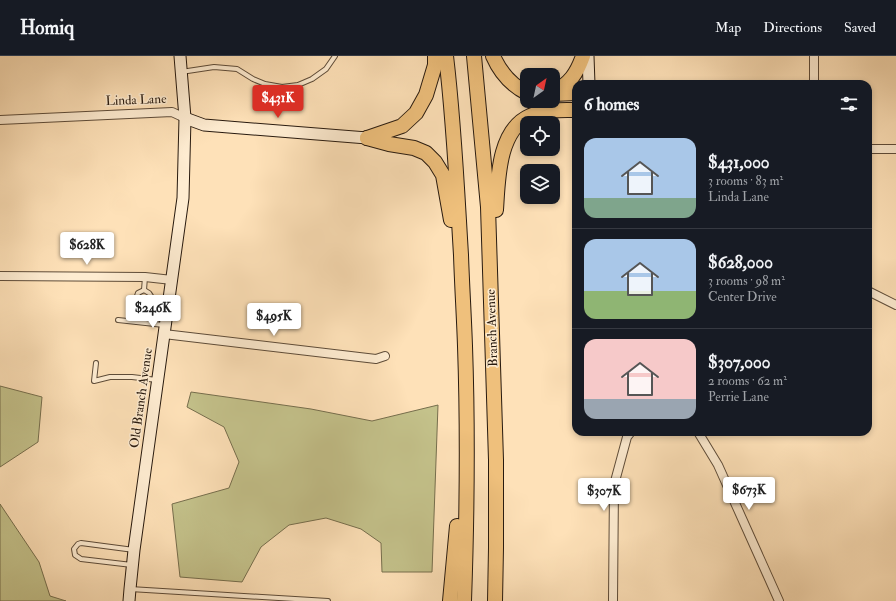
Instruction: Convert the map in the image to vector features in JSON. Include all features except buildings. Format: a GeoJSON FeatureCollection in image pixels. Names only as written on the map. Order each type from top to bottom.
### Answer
{"type":"FeatureCollection","features":[{"type":"Feature","properties":{"kind":"highway"},"geometry":{"type":"LineString","coordinates":[[367,138],[402,126],[416,113],[426,95],[435,65],[435,56]]}},
{"type":"Feature","properties":{"kind":"highway"},"geometry":{"type":"LineString","coordinates":[[446,56],[452,117],[465,346],[466,424],[464,601]]}},
{"type":"Feature","properties":{"kind":"highway","name":"Branch Avenue"},"geometry":{"type":"LineString","coordinates":[[474,56],[488,208],[496,454],[496,548],[494,601]]}},
{"type":"Feature","properties":{"kind":"highway"},"geometry":{"type":"LineString","coordinates":[[493,56],[498,67],[520,90]]}},
{"type":"Feature","properties":{"kind":"highway"},"geometry":{"type":"LineString","coordinates":[[560,88],[574,76],[582,56]]}},
{"type":"Feature","properties":{"kind":"highway"},"geometry":{"type":"LineString","coordinates":[[560,93],[572,93]]}},
{"type":"Feature","properties":{"kind":"highway"},"geometry":{"type":"LineString","coordinates":[[490,280],[497,186],[502,155],[508,138],[520,121],[531,115],[547,111],[572,110]]}},
{"type":"Feature","properties":{"kind":"highway"},"geometry":{"type":"LineString","coordinates":[[367,138],[389,144],[414,148],[426,154],[436,162],[443,175],[462,289]]}},
{"type":"Feature","properties":{"kind":"highway"},"geometry":{"type":"LineString","coordinates":[[450,601],[466,424]]}},
{"type":"Feature","properties":{"kind":"street","name":"Old Branch Avenue"},"geometry":{"type":"LineString","coordinates":[[129,601],[134,550],[183,198],[185,118],[180,56]]}},
{"type":"Feature","properties":{"kind":"street"},"geometry":{"type":"LineString","coordinates":[[588,56],[589,80]]}},
{"type":"Feature","properties":{"kind":"street"},"geometry":{"type":"LineString","coordinates":[[814,56],[814,80]]}},
{"type":"Feature","properties":{"kind":"street","name":"Linda Lane"},"geometry":{"type":"LineString","coordinates":[[0,120],[172,112],[204,125],[367,138]]}},
{"type":"Feature","properties":{"kind":"street"},"geometry":{"type":"LineString","coordinates":[[872,149],[896,149]]}},
{"type":"Feature","properties":{"kind":"street"},"geometry":{"type":"LineString","coordinates":[[0,276],[144,278],[172,280]]}},
{"type":"Feature","properties":{"kind":"street"},"geometry":{"type":"LineString","coordinates":[[872,293],[896,305]]}},
{"type":"Feature","properties":{"kind":"street"},"geometry":{"type":"LineString","coordinates":[[164,330],[376,359],[385,356]]}},
{"type":"Feature","properties":{"kind":"street"},"geometry":{"type":"LineString","coordinates":[[613,601],[614,485],[628,436]]}},
{"type":"Feature","properties":{"kind":"street"},"geometry":{"type":"LineString","coordinates":[[700,436],[718,464],[779,601]]}},
{"type":"Feature","properties":{"kind":"lane"},"geometry":{"type":"LineString","coordinates":[[181,72],[214,67],[237,69],[253,79],[265,84],[282,87],[298,85],[312,79],[326,69],[335,56]]}},
{"type":"Feature","properties":{"kind":"lane"},"geometry":{"type":"LineString","coordinates":[[144,278],[144,290]]}},
{"type":"Feature","properties":{"kind":"lane"},"geometry":{"type":"LineString","coordinates":[[137,322],[137,296],[138,293],[144,290]]}},
{"type":"Feature","properties":{"kind":"lane"},"geometry":{"type":"LineString","coordinates":[[144,290],[151,296],[151,323]]}},
{"type":"Feature","properties":{"kind":"lane"},"geometry":{"type":"LineString","coordinates":[[118,320],[151,323],[164,330]]}},
{"type":"Feature","properties":{"kind":"lane"},"geometry":{"type":"LineString","coordinates":[[96,363],[94,381],[110,376],[157,380]]}},
{"type":"Feature","properties":{"kind":"lane"},"geometry":{"type":"LineString","coordinates":[[132,565],[81,559],[75,555],[74,549],[80,543],[134,550]]}},
{"type":"Feature","properties":{"kind":"lane"},"geometry":{"type":"LineString","coordinates":[[130,589],[328,601]]}},
{"type":"Feature","properties":{"kind":"shaded area"},"geometry":{"type":"Polygon","coordinates":[[[0,386],[42,397],[38,442],[0,467],[0,386]]]}},
{"type":"Feature","properties":{"kind":"shaded area"},"geometry":{"type":"Polygon","coordinates":[[[191,392],[311,409],[372,421],[438,405],[432,572],[382,572],[381,543],[361,529],[326,518],[289,525],[261,547],[242,582],[180,577],[172,504],[229,488],[239,462],[224,427],[187,407],[191,392]]]}},
{"type":"Feature","properties":{"kind":"shaded area"},"geometry":{"type":"Polygon","coordinates":[[[0,504],[39,562],[50,596],[66,601],[0,601],[0,504]]]}}]}
